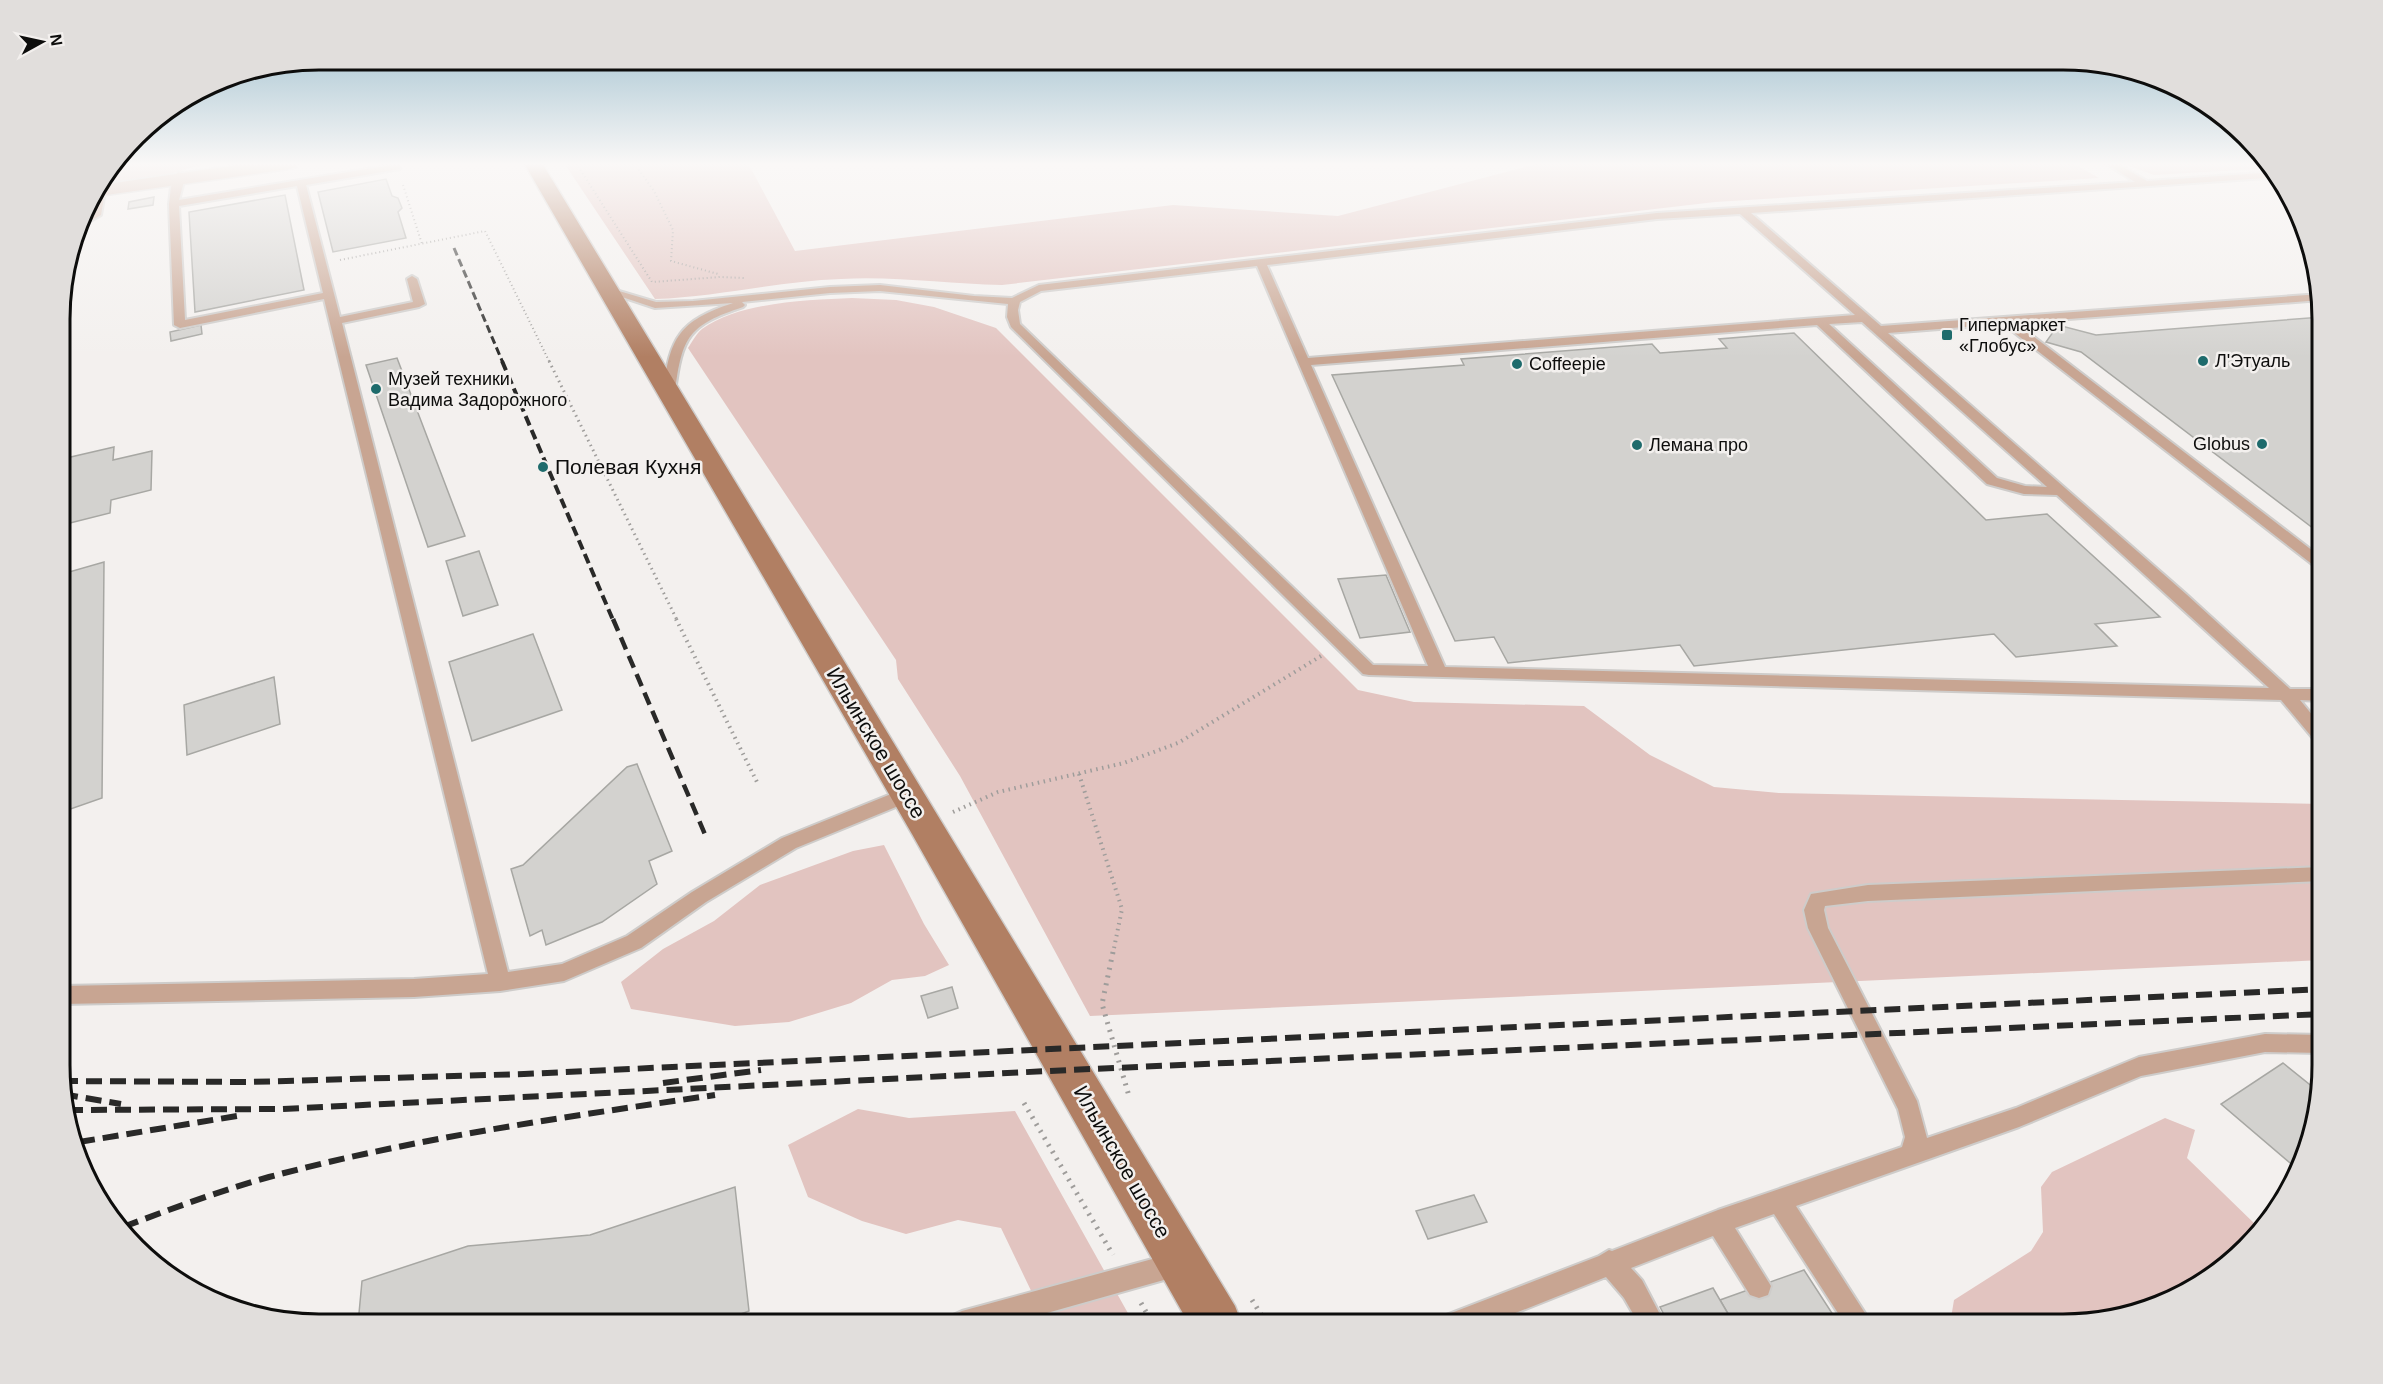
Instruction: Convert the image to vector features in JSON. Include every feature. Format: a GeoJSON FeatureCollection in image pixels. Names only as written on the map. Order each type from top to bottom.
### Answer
{"type":"FeatureCollection","features":[{"type":"Feature","properties":{"kind":"main road","name":"Ильинское шоссе"},"geometry":{"type":"LineString","coordinates":[[571,228],[1182,1263],[1232,1309]]}},
{"type":"Feature","properties":{"kind":"lane"},"geometry":{"type":"LineString","coordinates":[[175,228],[180,325],[329,295]]}},
{"type":"Feature","properties":{"kind":"lane"},"geometry":{"type":"LineString","coordinates":[[312,228],[500,982]]}},
{"type":"Feature","properties":{"kind":"lane"},"geometry":{"type":"LineString","coordinates":[[1558,228],[1039,288],[1023,294],[1014,301],[1011,311],[1015,325],[1369,670],[2312,695]]}},
{"type":"Feature","properties":{"kind":"lane"},"geometry":{"type":"LineString","coordinates":[[1762,228],[2181,597],[2286,694],[2312,726]]}},
{"type":"Feature","properties":{"kind":"lane"},"geometry":{"type":"LineString","coordinates":[[1261,262],[1439,672]]}},
{"type":"Feature","properties":{"kind":"lane"},"geometry":{"type":"LineString","coordinates":[[336,321],[419,304],[412,279]]}},
{"type":"Feature","properties":{"kind":"lane"},"geometry":{"type":"LineString","coordinates":[[609,291],[655,305],[880,288],[974,299],[1014,301]]}},
{"type":"Feature","properties":{"kind":"lane"},"geometry":{"type":"LineString","coordinates":[[669,392],[672,364],[679,341],[688,330],[719,312],[781,295]]}},
{"type":"Feature","properties":{"kind":"lane"},"geometry":{"type":"LineString","coordinates":[[1878,330],[2311,298]]}},
{"type":"Feature","properties":{"kind":"lane"},"geometry":{"type":"LineString","coordinates":[[1304,362],[1864,318]]}},
{"type":"Feature","properties":{"kind":"lane"},"geometry":{"type":"LineString","coordinates":[[2006,321],[2312,557]]}},
{"type":"Feature","properties":{"kind":"lane"},"geometry":{"type":"LineString","coordinates":[[1820,322],[1992,481],[2024,490],[2061,491]]}},
{"type":"Feature","properties":{"kind":"lane"},"geometry":{"type":"LineString","coordinates":[[70,995],[414,988],[500,982],[564,972],[634,942],[699,897],[789,843],[916,810]]}},
{"type":"Feature","properties":{"kind":"lane"},"geometry":{"type":"LineString","coordinates":[[1911,1155],[1916,1137],[1909,1108],[1818,927],[1814,910],[1818,899],[1868,893],[2312,874]]}},
{"type":"Feature","properties":{"kind":"lane"},"geometry":{"type":"LineString","coordinates":[[1480,1314],[1609,1262],[1718,1222],[2019,1117],[2139,1066],[2265,1043],[2312,1044]]}},
{"type":"Feature","properties":{"kind":"lane"},"geometry":{"type":"LineString","coordinates":[[1780,1202],[1853,1314]]}},
{"type":"Feature","properties":{"kind":"lane"},"geometry":{"type":"LineString","coordinates":[[1718,1222],[1759,1286]]}},
{"type":"Feature","properties":{"kind":"lane"},"geometry":{"type":"LineString","coordinates":[[1609,1262],[1633,1289],[1647,1314]]}},
{"type":"Feature","properties":{"kind":"lane"},"geometry":{"type":"LineString","coordinates":[[998,1314],[1182,1263]]}},
{"type":"Feature","properties":{"kind":"path"},"geometry":{"type":"LineString","coordinates":[[417,228],[422,244]]}},
{"type":"Feature","properties":{"kind":"path"},"geometry":{"type":"LineString","coordinates":[[617,228],[652,282],[723,275]]}},
{"type":"Feature","properties":{"kind":"path"},"geometry":{"type":"LineString","coordinates":[[672,228],[671,261],[752,280]]}},
{"type":"Feature","properties":{"kind":"path"},"geometry":{"type":"LineString","coordinates":[[321,264],[485,231],[758,784]]}},
{"type":"Feature","properties":{"kind":"path"},"geometry":{"type":"LineString","coordinates":[[916,810],[1124,763],[1178,743],[1341,643]]}},
{"type":"Feature","properties":{"kind":"path"},"geometry":{"type":"LineString","coordinates":[[1079,774],[1122,909],[1102,1004],[1132,1106]]}},
{"type":"Feature","properties":{"kind":"path"},"geometry":{"type":"LineString","coordinates":[[1024,1102],[1147,1314]]}},
{"type":"Feature","properties":{"kind":"shaded area"},"geometry":{"type":"Polygon","coordinates":[[[607,228],[782,228],[795,251],[987,228],[1495,228],[1002,285],[841,279],[655,299],[607,228]]]}},
{"type":"Feature","properties":{"kind":"shaded area"},"geometry":{"type":"Polygon","coordinates":[[[852,298],[896,300],[934,307],[996,328],[1358,690],[1414,702],[1584,706],[1650,755],[1714,787],[1779,793],[2312,804],[2312,960],[1090,1016],[960,776],[898,679],[896,660],[688,348],[702,329],[735,313],[774,304],[852,298]]]}},
{"type":"Feature","properties":{"kind":"shaded area"},"geometry":{"type":"Polygon","coordinates":[[[884,845],[924,924],[949,965],[925,976],[892,980],[851,1003],[789,1022],[735,1026],[631,1009],[621,982],[663,949],[714,921],[760,885],[853,851],[884,845]]]}},
{"type":"Feature","properties":{"kind":"shaded area"},"geometry":{"type":"Polygon","coordinates":[[[858,1109],[909,1118],[1015,1111],[1128,1314],[1042,1314],[1001,1228],[958,1220],[906,1234],[862,1221],[808,1197],[788,1145],[858,1109]]]}},
{"type":"Feature","properties":{"kind":"shaded area"},"geometry":{"type":"Polygon","coordinates":[[[2165,1118],[2195,1130],[2187,1158],[2255,1224],[2228,1252],[2202,1272],[2159,1295],[2128,1305],[2064,1314],[1952,1314],[1954,1300],[2031,1251],[2043,1232],[2041,1187],[2052,1172],[2165,1118]]]}},
{"type":"Feature","properties":{"kind":"building"},"geometry":{"type":"Polygon","coordinates":[[[190,228],[292,228],[304,290],[195,312],[190,228]]]}},
{"type":"Feature","properties":{"kind":"building"},"geometry":{"type":"Polygon","coordinates":[[[327,228],[403,228],[406,238],[333,252],[327,228]]]}},
{"type":"Feature","properties":{"kind":"building","name":"Globus"},"geometry":{"type":"Polygon","coordinates":[[[2312,318],[2312,527],[2081,352],[2046,342],[2058,325],[2096,335],[2312,318]]]}},
{"type":"Feature","properties":{"kind":"building"},"geometry":{"type":"Polygon","coordinates":[[[201,325],[202,334],[171,341],[170,332],[201,325]]]}},
{"type":"Feature","properties":{"kind":"building","name":"Лемана про"},"geometry":{"type":"Polygon","coordinates":[[[1794,333],[1986,520],[2047,514],[2160,617],[2095,624],[2117,646],[2016,657],[1994,634],[1694,666],[1680,645],[1508,663],[1494,637],[1455,641],[1332,375],[1464,365],[1461,359],[1652,344],[1660,353],[1727,348],[1719,339],[1794,333]]]}},
{"type":"Feature","properties":{"kind":"building"},"geometry":{"type":"Polygon","coordinates":[[[397,358],[465,536],[428,547],[366,365],[397,358]]]}},
{"type":"Feature","properties":{"kind":"building"},"geometry":{"type":"Polygon","coordinates":[[[114,447],[113,460],[152,451],[151,490],[111,500],[110,513],[70,523],[70,457],[114,447]]]}},
{"type":"Feature","properties":{"kind":"building"},"geometry":{"type":"Polygon","coordinates":[[[479,551],[498,605],[463,616],[446,561],[479,551]]]}},
{"type":"Feature","properties":{"kind":"building"},"geometry":{"type":"Polygon","coordinates":[[[104,562],[102,798],[70,809],[70,572],[104,562]]]}},
{"type":"Feature","properties":{"kind":"building"},"geometry":{"type":"Polygon","coordinates":[[[1386,575],[1410,632],[1360,638],[1338,579],[1386,575]]]}},
{"type":"Feature","properties":{"kind":"building"},"geometry":{"type":"Polygon","coordinates":[[[533,634],[562,710],[472,741],[449,662],[533,634]]]}},
{"type":"Feature","properties":{"kind":"building"},"geometry":{"type":"Polygon","coordinates":[[[274,677],[280,724],[187,755],[184,705],[274,677]]]}},
{"type":"Feature","properties":{"kind":"building"},"geometry":{"type":"Polygon","coordinates":[[[637,764],[672,851],[649,861],[657,884],[602,922],[546,945],[542,930],[530,936],[511,869],[523,865],[627,767],[637,764]]]}},
{"type":"Feature","properties":{"kind":"building"},"geometry":{"type":"Polygon","coordinates":[[[952,987],[958,1008],[928,1018],[921,996],[952,987]]]}},
{"type":"Feature","properties":{"kind":"building"},"geometry":{"type":"Polygon","coordinates":[[[2283,1063],[2311,1086],[2308,1113],[2292,1165],[2221,1104],[2283,1063]]]}},
{"type":"Feature","properties":{"kind":"building"},"geometry":{"type":"Polygon","coordinates":[[[735,1187],[749,1311],[741,1314],[359,1314],[362,1281],[468,1246],[590,1235],[735,1187]]]}},
{"type":"Feature","properties":{"kind":"building"},"geometry":{"type":"Polygon","coordinates":[[[1474,1195],[1487,1222],[1428,1239],[1416,1211],[1474,1195]]]}},
{"type":"Feature","properties":{"kind":"building"},"geometry":{"type":"Polygon","coordinates":[[[1804,1270],[1833,1314],[1728,1314],[1720,1300],[1804,1270]]]}},
{"type":"Feature","properties":{"kind":"building"},"geometry":{"type":"Polygon","coordinates":[[[1713,1288],[1728,1314],[1664,1314],[1660,1307],[1713,1288]]]}},
{"type":"Feature","properties":{"kind":"railway"},"geometry":{"type":"LineString","coordinates":[[454,248],[503,363]]}},
{"type":"Feature","properties":{"kind":"railway"},"geometry":{"type":"LineString","coordinates":[[502,361],[613,620]]}},
{"type":"Feature","properties":{"kind":"railway"},"geometry":{"type":"LineString","coordinates":[[613,619],[707,839]]}},
{"type":"Feature","properties":{"kind":"railway"},"geometry":{"type":"LineString","coordinates":[[71,1081],[249,1082],[524,1074],[2312,989]]}},
{"type":"Feature","properties":{"kind":"railway"},"geometry":{"type":"LineString","coordinates":[[75,1110],[282,1109],[1069,1070],[2312,1014]]}},
{"type":"Feature","properties":{"kind":"railway"},"geometry":{"type":"LineString","coordinates":[[663,1083],[761,1070]]}},
{"type":"Feature","properties":{"kind":"railway"},"geometry":{"type":"LineString","coordinates":[[129,1225],[250,1182],[324,1163],[490,1130],[715,1095]]}},
{"type":"Feature","properties":{"kind":"railway"},"geometry":{"type":"LineString","coordinates":[[73,1096],[121,1104]]}},
{"type":"Feature","properties":{"kind":"railway"},"geometry":{"type":"LineString","coordinates":[[83,1141],[243,1115]]}},
{"type":"Feature","properties":{"kind":"place","name":"Гипермаркет «Глобус»"},"geometry":{"type":"Point","coordinates":[1947,335]}},
{"type":"Feature","properties":{"kind":"place","name":"Л'Этуаль"},"geometry":{"type":"Point","coordinates":[2203,361]}},
{"type":"Feature","properties":{"kind":"place","name":"Coffeepie"},"geometry":{"type":"Point","coordinates":[1517,364]}},
{"type":"Feature","properties":{"kind":"place","name":"Музей техники Вадима Задорожного"},"geometry":{"type":"Point","coordinates":[376,389]}},
{"type":"Feature","properties":{"kind":"place","name":"Globus"},"geometry":{"type":"Point","coordinates":[2262,444]}},
{"type":"Feature","properties":{"kind":"place","name":"Лемана про"},"geometry":{"type":"Point","coordinates":[1637,445]}},
{"type":"Feature","properties":{"kind":"place","name":"Полевая Кухня"},"geometry":{"type":"Point","coordinates":[543,467]}}]}
